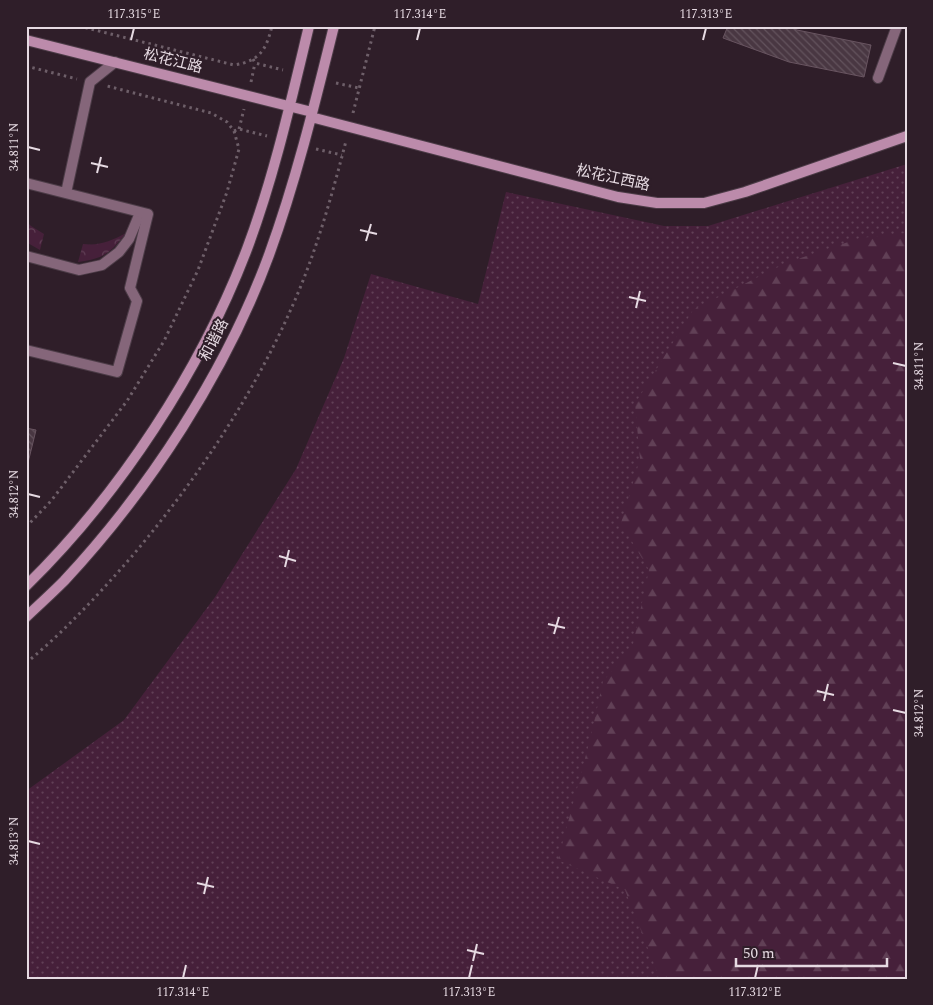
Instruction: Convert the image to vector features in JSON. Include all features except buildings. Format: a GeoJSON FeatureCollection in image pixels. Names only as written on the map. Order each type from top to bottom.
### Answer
{"type":"FeatureCollection","features":[{"type":"Feature","properties":{"kind":"main road","name":"和谐路"},"geometry":{"type":"LineString","coordinates":[[26,586],[88,519],[164,414],[194,363],[225,302],[247,249],[264,198],[290,106],[309,26]]}},
{"type":"Feature","properties":{"kind":"main road","name":"和谐路"},"geometry":{"type":"LineString","coordinates":[[26,617],[64,581],[106,533],[142,486],[183,426],[214,374],[245,312],[268,257],[286,205],[334,26]]}},
{"type":"Feature","properties":{"kind":"main road","name":"松花江路"},"geometry":{"type":"LineString","coordinates":[[26,40],[290,106],[311,114]]}},
{"type":"Feature","properties":{"kind":"main road","name":"松花江西路"},"geometry":{"type":"LineString","coordinates":[[311,114],[349,127],[618,197],[658,203],[704,203],[746,192],[907,136]]}},
{"type":"Feature","properties":{"kind":"street"},"geometry":{"type":"LineString","coordinates":[[878,78],[897,26]]}},
{"type":"Feature","properties":{"kind":"street"},"geometry":{"type":"LineString","coordinates":[[66,193],[90,82],[115,62]]}},
{"type":"Feature","properties":{"kind":"street"},"geometry":{"type":"LineString","coordinates":[[26,183],[148,214],[130,288],[137,301],[118,372],[26,350]]}},
{"type":"Feature","properties":{"kind":"street"},"geometry":{"type":"LineString","coordinates":[[26,256],[78,270],[102,265],[118,252],[129,239],[140,213]]}},
{"type":"Feature","properties":{"kind":"path"},"geometry":{"type":"LineString","coordinates":[[79,26],[234,65],[254,61],[268,43],[272,26]]}},
{"type":"Feature","properties":{"kind":"path"},"geometry":{"type":"LineString","coordinates":[[26,663],[99,594],[164,518],[212,452],[253,386],[295,300],[312,257],[375,26]]}},
{"type":"Feature","properties":{"kind":"path"},"geometry":{"type":"LineString","coordinates":[[26,66],[211,113],[228,122],[234,131],[240,149],[228,192],[198,270],[164,341],[127,401],[51,501],[26,527]]}},
{"type":"Feature","properties":{"kind":"path"},"geometry":{"type":"LineString","coordinates":[[234,131],[239,129]]}},
{"type":"Feature","properties":{"kind":"green space"},"geometry":{"type":"Polygon","coordinates":[[[907,164],[907,979],[26,979],[26,791],[124,720],[215,597],[296,469],[344,358],[371,274],[478,304],[506,192],[664,226],[708,226],[907,164]]]}},
{"type":"Feature","properties":{"kind":"green space"},"geometry":{"type":"Polygon","coordinates":[[[26,221],[44,234],[40,250],[26,242],[26,221]]]}},
{"type":"Feature","properties":{"kind":"green space"},"geometry":{"type":"Polygon","coordinates":[[[126,233],[106,254],[94,259],[78,262],[83,244],[105,242],[126,233]]]}},
{"type":"Feature","properties":{"kind":"green space"},"geometry":{"type":"Polygon","coordinates":[[[907,233],[907,979],[660,979],[625,890],[558,860],[591,736],[603,681],[632,649],[649,570],[621,523],[640,459],[635,404],[693,310],[786,263],[860,238],[907,233]]]}}]}
